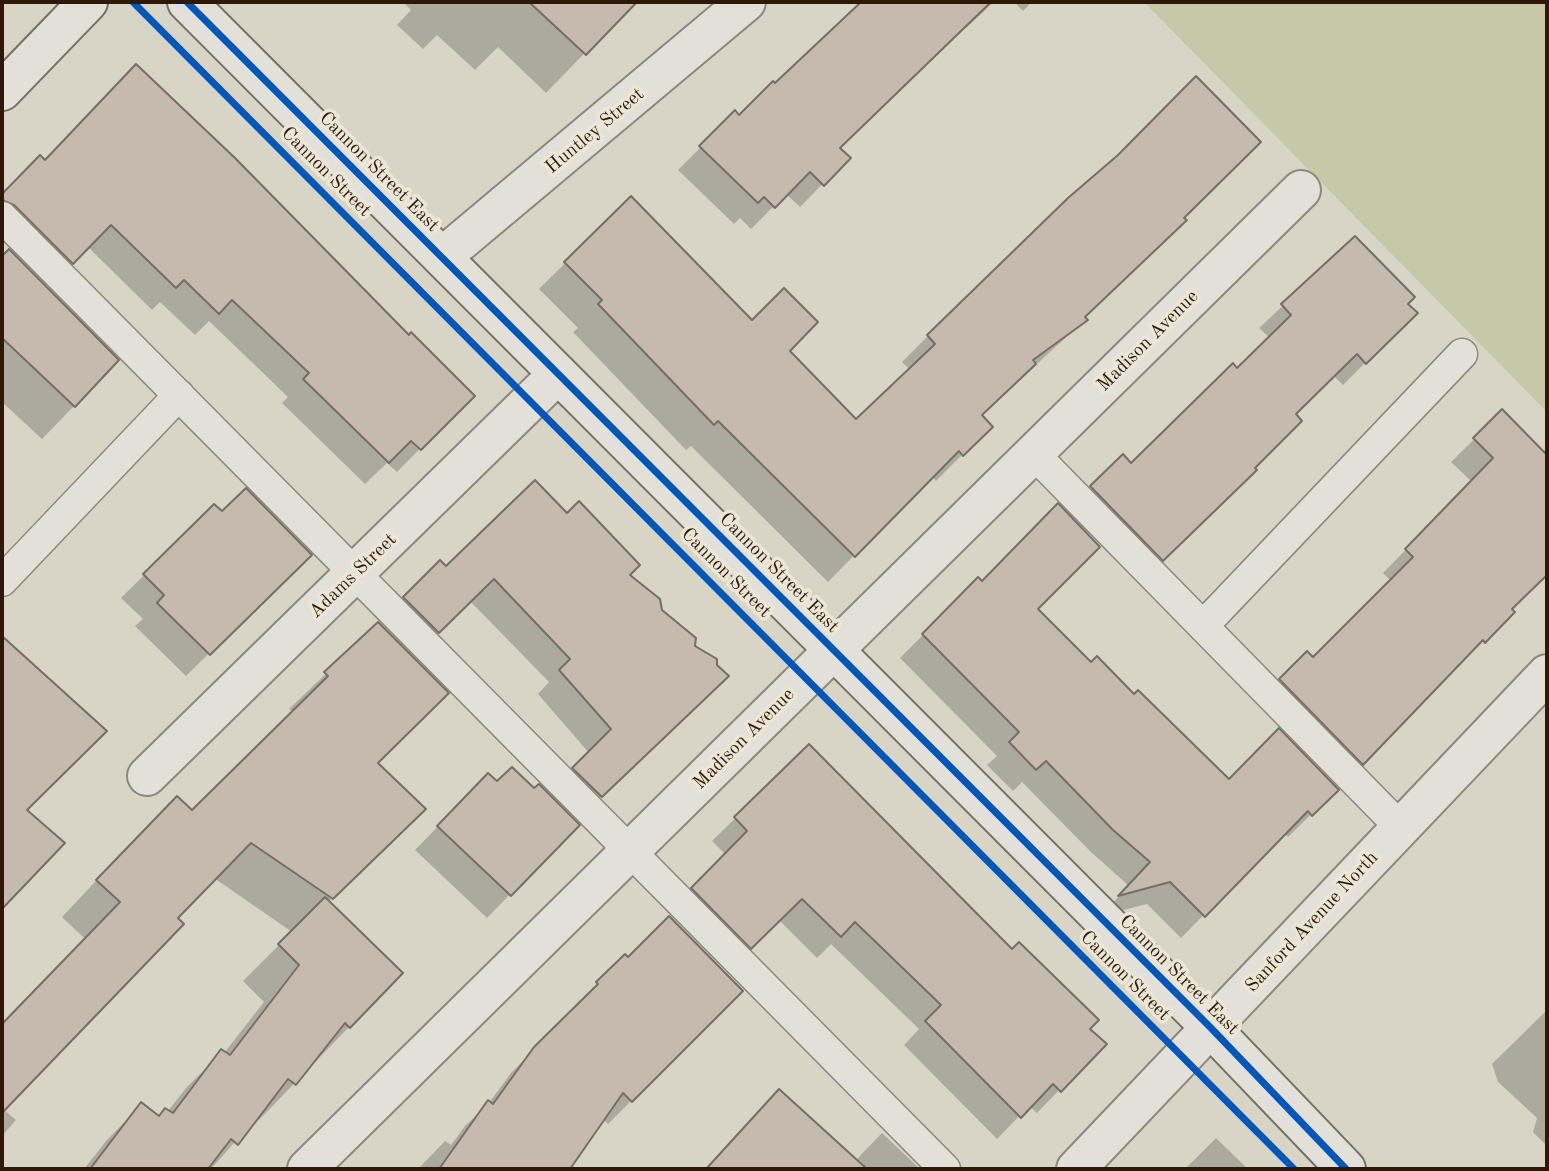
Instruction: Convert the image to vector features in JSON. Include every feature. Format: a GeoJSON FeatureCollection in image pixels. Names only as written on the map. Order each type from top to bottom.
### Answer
{"type":"FeatureCollection","features":[{"type":"Feature","properties":{"kind":"street"},"geometry":{"type":"LineString","coordinates":[[2,91],[88,2]]}},
{"type":"Feature","properties":{"kind":"street","name":"Cannon Street East"},"geometry":{"type":"LineString","coordinates":[[187,2],[1211,1028],[1346,1169]]}},
{"type":"Feature","properties":{"kind":"street","name":"Huntley Street"},"geometry":{"type":"LineString","coordinates":[[442,257],[746,2]]}},
{"type":"Feature","properties":{"kind":"street","name":"Madison Avenue"},"geometry":{"type":"LineString","coordinates":[[307,1169],[1301,190]]}},
{"type":"Feature","properties":{"kind":"street","name":"Adams Street"},"geometry":{"type":"LineString","coordinates":[[147,776],[558,374]]}},
{"type":"Feature","properties":{"kind":"street","name":"Sanford Avenue North"},"geometry":{"type":"LineString","coordinates":[[1076,1169],[1547,674]]}},
{"type":"Feature","properties":{"kind":"lane"},"geometry":{"type":"LineString","coordinates":[[2,217],[945,1169]]}},
{"type":"Feature","properties":{"kind":"lane"},"geometry":{"type":"LineString","coordinates":[[1203,626],[1462,354]]}},
{"type":"Feature","properties":{"kind":"lane"},"geometry":{"type":"LineString","coordinates":[[2,581],[180,395]]}},
{"type":"Feature","properties":{"kind":"lane"},"geometry":{"type":"LineString","coordinates":[[1034,454],[1401,828]]}},
{"type":"Feature","properties":{"kind":"green space"},"geometry":{"type":"Polygon","coordinates":[[[1144,2],[1547,2],[1547,412],[1144,2]]]}},
{"type":"Feature","properties":{"kind":"building"},"geometry":{"type":"Polygon","coordinates":[[[529,2],[637,2],[586,55],[529,2]]]}},
{"type":"Feature","properties":{"kind":"building"},"geometry":{"type":"Polygon","coordinates":[[[861,2],[991,2],[840,148],[851,158],[824,186],[810,172],[775,208],[764,197],[758,203],[699,146],[735,110],[739,115],[773,81],[775,83],[861,2]]]}},
{"type":"Feature","properties":{"kind":"building"},"geometry":{"type":"Polygon","coordinates":[[[136,64],[235,158],[409,335],[411,332],[475,396],[421,450],[411,441],[389,463],[303,379],[309,373],[232,300],[219,314],[184,280],[176,288],[111,225],[73,264],[14,205],[2,200],[2,194],[40,155],[45,160],[136,64]]]}},
{"type":"Feature","properties":{"kind":"building"},"geometry":{"type":"Polygon","coordinates":[[[1196,76],[1261,142],[1184,218],[1187,220],[1085,317],[1088,320],[1033,360],[1036,364],[982,415],[993,427],[963,456],[959,451],[855,557],[718,421],[714,425],[598,304],[602,300],[564,262],[631,196],[752,320],[784,288],[818,322],[790,351],[856,419],[935,344],[927,335],[1068,198],[1118,155],[1196,76]]]}},
{"type":"Feature","properties":{"kind":"building"},"geometry":{"type":"Polygon","coordinates":[[[1355,236],[1415,297],[1408,304],[1418,313],[1366,364],[1357,354],[1296,414],[1302,421],[1255,468],[1257,470],[1163,561],[1090,486],[1123,454],[1131,463],[1233,363],[1237,368],[1291,315],[1281,304],[1355,236]]]}},
{"type":"Feature","properties":{"kind":"building"},"geometry":{"type":"Polygon","coordinates":[[[9,249],[119,360],[75,407],[2,338],[2,256],[9,249]]]}},
{"type":"Feature","properties":{"kind":"building"},"geometry":{"type":"Polygon","coordinates":[[[1502,409],[1547,455],[1547,575],[1512,609],[1515,612],[1485,643],[1483,640],[1363,765],[1279,679],[1307,651],[1313,657],[1413,557],[1405,549],[1493,458],[1473,438],[1502,409]]]}},
{"type":"Feature","properties":{"kind":"building"},"geometry":{"type":"Polygon","coordinates":[[[535,480],[567,513],[579,501],[640,565],[630,575],[660,599],[662,610],[696,638],[695,646],[717,659],[717,665],[729,676],[602,797],[572,768],[611,729],[559,670],[570,659],[494,579],[439,633],[403,597],[440,560],[446,566],[535,480]]]}},
{"type":"Feature","properties":{"kind":"building"},"geometry":{"type":"Polygon","coordinates":[[[246,488],[312,555],[210,655],[157,603],[164,595],[143,574],[214,504],[222,511],[246,488]]]}},
{"type":"Feature","properties":{"kind":"building"},"geometry":{"type":"Polygon","coordinates":[[[1058,503],[1100,547],[1038,609],[1091,662],[1097,656],[1134,694],[1138,690],[1229,779],[1279,728],[1339,790],[1312,816],[1308,811],[1205,917],[1170,882],[1118,896],[1150,862],[1113,830],[1046,761],[1036,770],[1009,742],[1019,732],[922,634],[978,577],[982,581],[1058,503]]]}},
{"type":"Feature","properties":{"kind":"building"},"geometry":{"type":"Polygon","coordinates":[[[378,622],[449,693],[378,763],[426,809],[333,899],[251,843],[178,918],[184,924],[2,1113],[2,1024],[120,902],[96,880],[177,796],[192,810],[328,676],[324,672],[378,622]]]}},
{"type":"Feature","properties":{"kind":"building"},"geometry":{"type":"Polygon","coordinates":[[[2,636],[107,731],[27,810],[65,843],[2,909],[2,636]]]}},
{"type":"Feature","properties":{"kind":"building"},"geometry":{"type":"Polygon","coordinates":[[[809,744],[1012,949],[1019,942],[1099,1020],[1090,1029],[1107,1044],[1061,1092],[1053,1084],[1021,1118],[925,1021],[941,1005],[855,922],[841,937],[802,899],[751,949],[691,888],[747,831],[734,817],[809,744]]]}},
{"type":"Feature","properties":{"kind":"building"},"geometry":{"type":"Polygon","coordinates":[[[512,767],[534,788],[539,784],[580,825],[511,896],[437,826],[488,773],[497,781],[512,767]]]}},
{"type":"Feature","properties":{"kind":"building"},"geometry":{"type":"Polygon","coordinates":[[[325,897],[403,973],[350,1028],[345,1023],[296,1085],[288,1079],[238,1145],[231,1139],[208,1169],[90,1169],[141,1102],[159,1116],[165,1108],[173,1113],[221,1049],[230,1055],[299,965],[278,944],[325,897]]]}},
{"type":"Feature","properties":{"kind":"building"},"geometry":{"type":"Polygon","coordinates":[[[669,916],[743,991],[632,1102],[623,1093],[570,1169],[439,1169],[488,1100],[493,1104],[534,1047],[598,984],[596,982],[625,954],[628,957],[669,916]]]}},
{"type":"Feature","properties":{"kind":"building"},"geometry":{"type":"Polygon","coordinates":[[[779,1089],[867,1169],[706,1169],[779,1089]]]}},
{"type":"Feature","properties":{"kind":"cycle path","name":"Cannon Street"},"geometry":{"type":"LineString","coordinates":[[133,2],[1294,1169]]}},
{"type":"Feature","properties":{"kind":"cycle path","name":"Cannon Street"},"geometry":{"type":"LineString","coordinates":[[187,2],[1211,1028],[1346,1169]]}}]}
